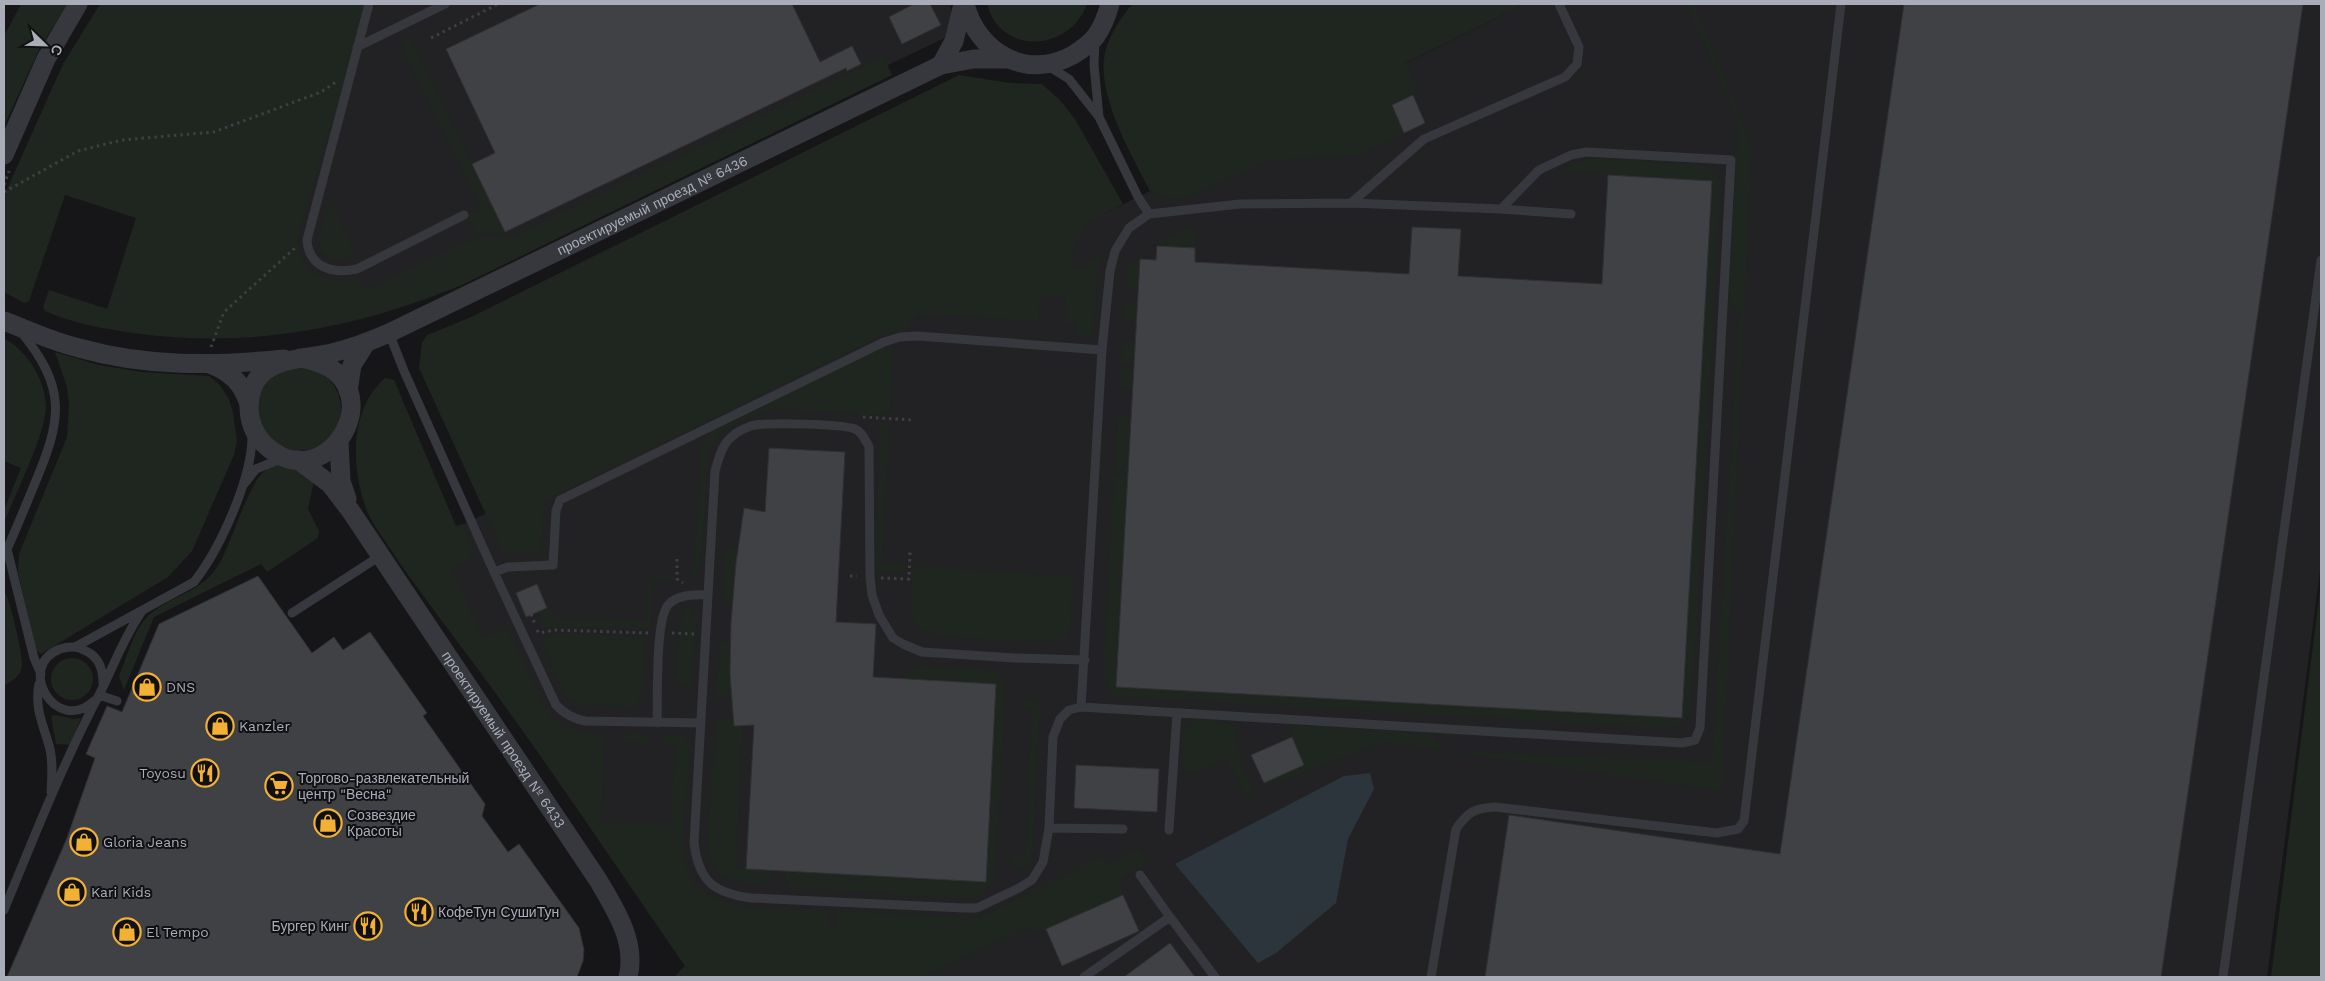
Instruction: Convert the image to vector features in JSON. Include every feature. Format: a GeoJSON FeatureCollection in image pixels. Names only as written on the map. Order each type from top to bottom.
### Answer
{"type":"FeatureCollection","features":[{"type":"Feature","properties":{"kind":"street"},"geometry":{"type":"LineString","coordinates":[[4,155],[46,59],[78,4]]}},
{"type":"Feature","properties":{"kind":"street"},"geometry":{"type":"LineString","coordinates":[[964,4],[968,18],[977,34],[991,49],[1008,59],[1026,64],[1046,64],[1064,60],[1082,50],[1096,37],[1108,12],[1117,4]]}},
{"type":"Feature","properties":{"kind":"street"},"geometry":{"type":"LineString","coordinates":[[941,65],[954,41],[964,4]]}},
{"type":"Feature","properties":{"kind":"street","name":"проектируемый проезд № 6436"},"geometry":{"type":"LineString","coordinates":[[8,322],[78,348],[124,358],[172,364],[295,358],[331,353],[366,343],[941,65],[974,59],[1008,59]]}},
{"type":"Feature","properties":{"kind":"street"},"geometry":{"type":"LineString","coordinates":[[291,459],[313,458],[327,452],[339,442],[346,431],[350,418],[351,404],[348,390],[352,365],[366,343]]}},
{"type":"Feature","properties":{"kind":"street","name":"проектируемый проезд № 6436"},"geometry":{"type":"LineString","coordinates":[[250,404],[254,388],[263,374],[276,364],[295,358],[315,360],[329,367],[340,377],[348,390]]}},
{"type":"Feature","properties":{"kind":"street","name":"проектируемый проезд № 6436"},"geometry":{"type":"LineString","coordinates":[[206,363],[232,375],[245,391],[250,404],[252,426],[260,440],[270,450],[291,459],[330,484],[350,510]]}},
{"type":"Feature","properties":{"kind":"street"},"geometry":{"type":"LineString","coordinates":[[339,442],[341,481],[350,510]]}},
{"type":"Feature","properties":{"kind":"street","name":"проектируемый проезд № 6433"},"geometry":{"type":"LineString","coordinates":[[350,510],[598,880],[623,924],[631,964],[628,977]]}},
{"type":"Feature","properties":{"kind":"lane"},"geometry":{"type":"LineString","coordinates":[[369,4],[307,240],[312,257],[327,269],[337,272],[357,269],[464,215]]}},
{"type":"Feature","properties":{"kind":"lane"},"geometry":{"type":"LineString","coordinates":[[357,47],[444,4]]}},
{"type":"Feature","properties":{"kind":"lane"},"geometry":{"type":"LineString","coordinates":[[1351,203],[1424,139],[1565,77],[1577,64],[1579,47],[1559,4]]}},
{"type":"Feature","properties":{"kind":"lane"},"geometry":{"type":"LineString","coordinates":[[1431,977],[1456,829],[1465,816],[1478,808],[1494,807],[1717,834],[1738,829],[1744,821],[1841,4]]}},
{"type":"Feature","properties":{"kind":"lane"},"geometry":{"type":"LineString","coordinates":[[1096,37],[1094,65],[1099,117]]}},
{"type":"Feature","properties":{"kind":"lane"},"geometry":{"type":"LineString","coordinates":[[1046,64],[1069,79],[1099,117],[1138,197],[1149,214]]}},
{"type":"Feature","properties":{"kind":"lane"},"geometry":{"type":"LineString","coordinates":[[1084,660],[922,652],[893,638],[879,615],[872,594],[870,577],[869,447],[863,436],[855,429],[842,427],[767,424],[751,426],[734,434],[726,443],[720,455],[715,472],[694,843],[696,859],[701,874],[712,886],[729,894],[751,898],[977,908],[1006,895],[1032,880],[1043,862],[1049,828],[1053,737],[1060,719],[1069,710],[1081,707],[1672,743],[1695,740],[1700,728],[1731,160],[1586,152],[1571,155],[1540,170],[1501,209]]}},
{"type":"Feature","properties":{"kind":"lane"},"geometry":{"type":"LineString","coordinates":[[1081,707],[1102,350],[1110,271],[1115,251],[1129,228],[1149,214],[1240,204],[1351,203],[1572,214]]}},
{"type":"Feature","properties":{"kind":"lane"},"geometry":{"type":"LineString","coordinates":[[2222,977],[2321,260]]}},
{"type":"Feature","properties":{"kind":"lane"},"geometry":{"type":"LineString","coordinates":[[8,322],[34,347],[50,378],[56,409],[56,422],[46,458],[5,553],[46,697],[62,708],[80,709],[99,694],[102,669],[96,658],[87,651],[75,647]]}},
{"type":"Feature","properties":{"kind":"lane"},"geometry":{"type":"LineString","coordinates":[[389,332],[404,371],[549,693],[563,712],[584,720],[701,723]]}},
{"type":"Feature","properties":{"kind":"lane"},"geometry":{"type":"LineString","coordinates":[[494,572],[508,567],[553,565],[556,511],[560,500],[884,342],[900,337],[918,336],[1102,350]]}},
{"type":"Feature","properties":{"kind":"lane"},"geometry":{"type":"LineString","coordinates":[[51,797],[51,758],[38,709],[37,697],[43,665],[56,651],[75,647],[194,582],[215,549],[243,485],[250,456],[252,426]]}},
{"type":"Feature","properties":{"kind":"lane"},"geometry":{"type":"LineString","coordinates":[[243,485],[256,470],[291,459]]}},
{"type":"Feature","properties":{"kind":"lane"},"geometry":{"type":"LineString","coordinates":[[292,613],[380,556]]}},
{"type":"Feature","properties":{"kind":"lane"},"geometry":{"type":"LineString","coordinates":[[657,723],[660,633],[664,612],[669,604],[681,597],[708,595]]}},
{"type":"Feature","properties":{"kind":"lane"},"geometry":{"type":"LineString","coordinates":[[4,910],[51,797],[128,631],[142,611]]}},
{"type":"Feature","properties":{"kind":"lane"},"geometry":{"type":"LineString","coordinates":[[99,694],[117,701]]}},
{"type":"Feature","properties":{"kind":"lane"},"geometry":{"type":"LineString","coordinates":[[1169,830],[1177,713]]}},
{"type":"Feature","properties":{"kind":"lane"},"geometry":{"type":"LineString","coordinates":[[1049,828],[1124,829]]}},
{"type":"Feature","properties":{"kind":"lane"},"geometry":{"type":"LineString","coordinates":[[1140,875],[1215,977]]}},
{"type":"Feature","properties":{"kind":"lane"},"geometry":{"type":"LineString","coordinates":[[1084,977],[1170,917]]}},
{"type":"Feature","properties":{"kind":"path"},"geometry":{"type":"LineString","coordinates":[[431,38],[498,4]]}},
{"type":"Feature","properties":{"kind":"path"},"geometry":{"type":"LineString","coordinates":[[4,192],[78,151],[122,140],[214,132],[321,92],[350,72]]}},
{"type":"Feature","properties":{"kind":"path"},"geometry":{"type":"LineString","coordinates":[[206,363],[216,329],[224,312],[296,247],[308,248]]}},
{"type":"Feature","properties":{"kind":"path"},"geometry":{"type":"LineString","coordinates":[[850,576],[908,579],[910,552]]}},
{"type":"Feature","properties":{"kind":"path"},"geometry":{"type":"LineString","coordinates":[[531,614],[538,633],[555,630],[706,634]]}},
{"type":"Feature","properties":{"kind":"shaded area"},"geometry":{"type":"Polygon","coordinates":[[[21,4],[67,4],[40,48],[4,126],[4,36],[21,4]]]}},
{"type":"Feature","properties":{"kind":"shaded area"},"geometry":{"type":"Polygon","coordinates":[[[100,4],[364,4],[347,71],[298,236],[299,251],[308,270],[324,278],[335,280],[360,279],[366,290],[477,237],[513,237],[883,56],[892,75],[462,285],[422,300],[341,324],[300,332],[218,338],[176,337],[133,333],[99,327],[45,311],[43,307],[49,290],[107,309],[136,218],[65,195],[29,301],[24,303],[4,292],[4,196],[63,64],[100,4]]]}},
{"type":"Feature","properties":{"kind":"shaded area"},"geometry":{"type":"Polygon","coordinates":[[[357,4],[950,4],[955,33],[384,306],[309,286],[292,253],[357,4]]]}},
{"type":"Feature","properties":{"kind":"shaded area"},"geometry":{"type":"Polygon","coordinates":[[[987,4],[1087,4],[1078,20],[1066,32],[1051,39],[1036,41],[1020,40],[1006,33],[994,21],[987,4]]]}},
{"type":"Feature","properties":{"kind":"shaded area"},"geometry":{"type":"Polygon","coordinates":[[[1132,4],[1525,4],[1406,63],[1419,91],[1392,105],[1404,133],[1359,156],[1268,160],[1187,198],[1178,199],[1163,197],[1150,191],[1124,139],[1108,99],[1104,79],[1104,60],[1108,43],[1118,23],[1132,4]]]}},
{"type":"Feature","properties":{"kind":"shaded area"},"geometry":{"type":"Polygon","coordinates":[[[1525,4],[2321,4],[2321,563],[2267,977],[705,977],[396,557],[1138,197],[1525,4]]]}},
{"type":"Feature","properties":{"kind":"shaded area"},"geometry":{"type":"Polygon","coordinates":[[[1686,4],[1695,4],[1752,150],[1722,791],[1383,742],[1266,787],[1264,783],[1304,765],[1292,737],[1292,727],[1296,725],[1432,733],[1438,742],[1440,750],[1712,762],[1739,314],[1729,302],[1738,119],[1686,4]]]}},
{"type":"Feature","properties":{"kind":"shaded area"},"geometry":{"type":"Polygon","coordinates":[[[411,38],[505,232],[475,233],[465,215],[481,208],[400,44],[411,38]]]}},
{"type":"Feature","properties":{"kind":"shaded area"},"geometry":{"type":"Polygon","coordinates":[[[959,75],[1010,83],[1042,84],[1059,99],[1075,119],[1123,204],[1102,215],[1087,226],[1076,242],[1073,253],[1071,266],[1086,267],[1089,260],[1102,256],[1098,270],[1094,336],[1077,335],[1077,324],[1065,323],[1066,298],[1040,296],[1038,321],[918,314],[906,331],[887,333],[544,501],[541,554],[503,552],[419,368],[422,343],[427,335],[469,318],[959,75]]]}},
{"type":"Feature","properties":{"kind":"shaded area"},"geometry":{"type":"Polygon","coordinates":[[[1588,158],[1702,165],[1714,172],[1721,180],[1692,705],[1685,721],[1679,726],[1662,728],[1116,696],[1109,690],[1103,673],[1114,475],[1128,476],[1116,687],[1681,718],[1712,181],[1557,171],[1588,158]]]}},
{"type":"Feature","properties":{"kind":"shaded area"},"geometry":{"type":"Polygon","coordinates":[[[330,200],[355,253],[345,260],[331,260],[321,251],[319,234],[330,200]]]}},
{"type":"Feature","properties":{"kind":"shaded area"},"geometry":{"type":"Polygon","coordinates":[[[1189,228],[1196,230],[1195,248],[1157,246],[1159,240],[1189,228]]]}},
{"type":"Feature","properties":{"kind":"shaded area"},"geometry":{"type":"Polygon","coordinates":[[[1140,259],[1139,288],[1127,289],[1129,267],[1140,259]]]}},
{"type":"Feature","properties":{"kind":"shaded area"},"geometry":{"type":"Polygon","coordinates":[[[1129,302],[1138,302],[1137,320],[1122,320],[1123,306],[1129,302]]]}},
{"type":"Feature","properties":{"kind":"shaded area"},"geometry":{"type":"Polygon","coordinates":[[[4,338],[21,351],[34,367],[42,386],[46,407],[41,432],[4,523],[4,510],[21,468],[4,461],[4,338]]]}},
{"type":"Feature","properties":{"kind":"shaded area"},"geometry":{"type":"Polygon","coordinates":[[[1121,343],[1136,343],[1134,364],[1120,363],[1121,343]]]}},
{"type":"Feature","properties":{"kind":"shaded area"},"geometry":{"type":"Polygon","coordinates":[[[882,347],[893,348],[890,413],[877,415],[773,409],[741,421],[724,431],[713,443],[708,459],[701,572],[687,576],[694,568],[701,445],[710,433],[882,347]]]}},
{"type":"Feature","properties":{"kind":"shaded area"},"geometry":{"type":"Polygon","coordinates":[[[55,352],[99,365],[142,372],[209,376],[219,384],[229,399],[237,440],[234,455],[192,551],[168,577],[41,654],[36,650],[18,572],[19,554],[67,437],[69,405],[67,387],[55,352]]]}},
{"type":"Feature","properties":{"kind":"shaded area"},"geometry":{"type":"Polygon","coordinates":[[[299,367],[322,374],[334,386],[341,409],[334,432],[322,444],[299,451],[276,444],[264,432],[257,409],[264,386],[276,374],[299,367]]]}},
{"type":"Feature","properties":{"kind":"shaded area"},"geometry":{"type":"Polygon","coordinates":[[[1120,369],[1134,369],[1133,389],[1119,388],[1120,369]]]}},
{"type":"Feature","properties":{"kind":"shaded area"},"geometry":{"type":"Polygon","coordinates":[[[385,378],[394,380],[456,526],[463,524],[474,552],[467,563],[452,570],[482,637],[498,631],[509,632],[551,717],[564,726],[601,735],[605,741],[601,822],[671,825],[675,745],[663,744],[665,736],[675,733],[685,736],[689,748],[689,762],[683,832],[684,855],[690,876],[699,888],[714,897],[752,907],[828,911],[831,928],[836,927],[834,911],[979,918],[1102,856],[1107,864],[1139,849],[1149,862],[1124,876],[1120,885],[1123,895],[1046,929],[1032,932],[1025,928],[926,977],[677,977],[676,975],[685,966],[584,818],[480,672],[409,577],[370,518],[361,492],[356,457],[356,440],[359,422],[365,406],[373,391],[385,378]]]}},
{"type":"Feature","properties":{"kind":"shaded area"},"geometry":{"type":"Polygon","coordinates":[[[1118,417],[1131,417],[1128,470],[1115,470],[1118,417]]]}},
{"type":"Feature","properties":{"kind":"shaded area"},"geometry":{"type":"Polygon","coordinates":[[[881,424],[890,425],[882,563],[905,565],[904,574],[874,572],[881,424]]]}},
{"type":"Feature","properties":{"kind":"shaded area"},"geometry":{"type":"Polygon","coordinates":[[[278,465],[288,465],[314,481],[308,509],[319,531],[318,538],[267,572],[261,564],[154,617],[124,690],[119,676],[139,628],[149,615],[158,608],[196,587],[212,573],[224,554],[253,486],[267,469],[278,465]]]}},
{"type":"Feature","properties":{"kind":"shaded area"},"geometry":{"type":"Polygon","coordinates":[[[726,547],[738,547],[733,602],[722,602],[726,547]]]}},
{"type":"Feature","properties":{"kind":"shaded area"},"geometry":{"type":"Polygon","coordinates":[[[912,566],[1073,576],[1070,631],[1066,637],[1047,643],[947,637],[922,630],[914,622],[911,612],[912,566]]]}},
{"type":"Feature","properties":{"kind":"shaded area"},"geometry":{"type":"Polygon","coordinates":[[[649,574],[674,575],[674,579],[653,579],[650,629],[542,627],[537,612],[551,608],[556,618],[647,620],[649,574]]]}},
{"type":"Feature","properties":{"kind":"shaded area"},"geometry":{"type":"Polygon","coordinates":[[[2321,582],[2321,977],[2271,977],[2321,582]]]}},
{"type":"Feature","properties":{"kind":"shaded area"},"geometry":{"type":"Polygon","coordinates":[[[4,590],[16,627],[22,666],[18,675],[4,686],[4,590]]]}},
{"type":"Feature","properties":{"kind":"shaded area"},"geometry":{"type":"Polygon","coordinates":[[[687,609],[693,611],[696,615],[693,680],[691,685],[682,687],[678,684],[676,678],[681,615],[687,609]]]}},
{"type":"Feature","properties":{"kind":"shaded area"},"geometry":{"type":"Polygon","coordinates":[[[558,633],[646,637],[643,686],[638,702],[633,706],[623,707],[584,706],[572,701],[558,680],[541,638],[558,633]]]}},
{"type":"Feature","properties":{"kind":"shaded area"},"geometry":{"type":"Polygon","coordinates":[[[720,641],[731,642],[731,697],[716,696],[720,641]]]}},
{"type":"Feature","properties":{"kind":"shaded area"},"geometry":{"type":"Polygon","coordinates":[[[72,658],[87,664],[93,679],[87,694],[72,700],[57,694],[51,679],[57,664],[72,658]]]}},
{"type":"Feature","properties":{"kind":"shaded area"},"geometry":{"type":"Polygon","coordinates":[[[918,665],[990,670],[999,674],[1006,687],[995,877],[986,890],[979,895],[964,899],[791,888],[786,882],[784,871],[986,881],[996,684],[907,679],[909,670],[918,665]]]}},
{"type":"Feature","properties":{"kind":"shaded area"},"geometry":{"type":"Polygon","coordinates":[[[1032,699],[1038,702],[1040,708],[1032,864],[1024,871],[1012,864],[1011,857],[1025,857],[1032,710],[1018,709],[1021,703],[1032,699]]]}},
{"type":"Feature","properties":{"kind":"shaded area"},"geometry":{"type":"Polygon","coordinates":[[[56,715],[74,719],[81,718],[70,745],[56,744],[51,716],[56,715]]]}},
{"type":"Feature","properties":{"kind":"shaded area"},"geometry":{"type":"Polygon","coordinates":[[[1196,719],[1231,724],[1236,731],[1241,763],[1256,792],[1246,797],[1226,758],[1196,774],[1185,771],[1183,766],[1185,728],[1196,719]]]}},
{"type":"Feature","properties":{"kind":"shaded area"},"geometry":{"type":"Polygon","coordinates":[[[716,720],[733,720],[734,726],[743,726],[736,868],[772,871],[771,878],[763,883],[740,882],[721,875],[713,865],[707,849],[716,720]]]}},
{"type":"Feature","properties":{"kind":"shaded area"},"geometry":{"type":"Polygon","coordinates":[[[626,733],[646,734],[650,737],[650,744],[621,742],[626,733]]]}},
{"type":"Feature","properties":{"kind":"shaded area"},"geometry":{"type":"Polygon","coordinates":[[[1370,773],[1374,789],[1348,839],[1336,903],[1276,953],[1258,963],[1175,864],[1344,776],[1370,773]]]}},
{"type":"Feature","properties":{"kind":"building"},"geometry":{"type":"Polygon","coordinates":[[[540,4],[792,4],[820,62],[852,46],[861,64],[847,71],[846,68],[505,232],[472,164],[495,153],[446,49],[540,4]]]}},
{"type":"Feature","properties":{"kind":"building"},"geometry":{"type":"Polygon","coordinates":[[[914,4],[930,4],[941,25],[902,44],[889,17],[914,4]]]}},
{"type":"Feature","properties":{"kind":"building"},"geometry":{"type":"Polygon","coordinates":[[[1904,4],[2303,4],[2161,977],[1485,977],[1509,815],[1780,854],[1904,4]]]}},
{"type":"Feature","properties":{"kind":"building"},"geometry":{"type":"Polygon","coordinates":[[[1413,95],[1425,123],[1404,133],[1392,105],[1413,95]]]}},
{"type":"Feature","properties":{"kind":"building"},"geometry":{"type":"Polygon","coordinates":[[[1608,175],[1712,181],[1682,718],[1116,687],[1140,259],[1156,260],[1157,246],[1195,248],[1195,262],[1409,274],[1412,227],[1461,229],[1458,276],[1602,284],[1608,175]]]}},
{"type":"Feature","properties":{"kind":"building"},"geometry":{"type":"Polygon","coordinates":[[[769,448],[845,452],[836,622],[876,624],[873,677],[996,684],[986,882],[746,869],[754,725],[734,726],[730,674],[731,623],[736,563],[744,508],[765,512],[769,448]]]}},
{"type":"Feature","properties":{"kind":"building","name":"Торгово-развлекательный центр \"Весна\""},"geometry":{"type":"Polygon","coordinates":[[[258,576],[312,653],[334,637],[343,650],[370,632],[427,713],[423,716],[485,804],[482,816],[508,852],[519,844],[579,928],[584,950],[583,961],[577,977],[7,977],[67,838],[95,758],[86,754],[107,706],[122,712],[159,624],[258,576]]]}},
{"type":"Feature","properties":{"kind":"building"},"geometry":{"type":"Polygon","coordinates":[[[537,584],[547,608],[526,617],[516,593],[537,584]]]}},
{"type":"Feature","properties":{"kind":"building"},"geometry":{"type":"Polygon","coordinates":[[[1292,737],[1304,765],[1264,783],[1251,755],[1292,737]]]}},
{"type":"Feature","properties":{"kind":"building"},"geometry":{"type":"Polygon","coordinates":[[[1076,765],[1159,769],[1157,812],[1074,808],[1076,765]]]}},
{"type":"Feature","properties":{"kind":"building"},"geometry":{"type":"Polygon","coordinates":[[[1123,895],[1139,931],[1062,966],[1046,929],[1123,895]]]}},
{"type":"Feature","properties":{"kind":"building"},"geometry":{"type":"Polygon","coordinates":[[[1170,943],[1195,977],[1124,977],[1170,943]]]}},
{"type":"Feature","properties":{"kind":"place","name":"DNS"},"geometry":{"type":"Point","coordinates":[147,687]}},
{"type":"Feature","properties":{"kind":"place","name":"Kanzler"},"geometry":{"type":"Point","coordinates":[220,726]}},
{"type":"Feature","properties":{"kind":"place","name":"Toyosu"},"geometry":{"type":"Point","coordinates":[205,773]}},
{"type":"Feature","properties":{"kind":"place","name":"Торгово-развлекательный центр \"Весна\""},"geometry":{"type":"Point","coordinates":[279,786]}},
{"type":"Feature","properties":{"kind":"place","name":"Созвездие Красоты"},"geometry":{"type":"Point","coordinates":[328,823]}},
{"type":"Feature","properties":{"kind":"place","name":"Gloria Jeans"},"geometry":{"type":"Point","coordinates":[84,842]}},
{"type":"Feature","properties":{"kind":"place","name":"Kari Kids"},"geometry":{"type":"Point","coordinates":[72,892]}},
{"type":"Feature","properties":{"kind":"place","name":"КофеТун СушиТун"},"geometry":{"type":"Point","coordinates":[419,912]}},
{"type":"Feature","properties":{"kind":"place","name":"Бургер Кинг"},"geometry":{"type":"Point","coordinates":[368,926]}},
{"type":"Feature","properties":{"kind":"place","name":"El Tempo"},"geometry":{"type":"Point","coordinates":[127,932]}}]}
